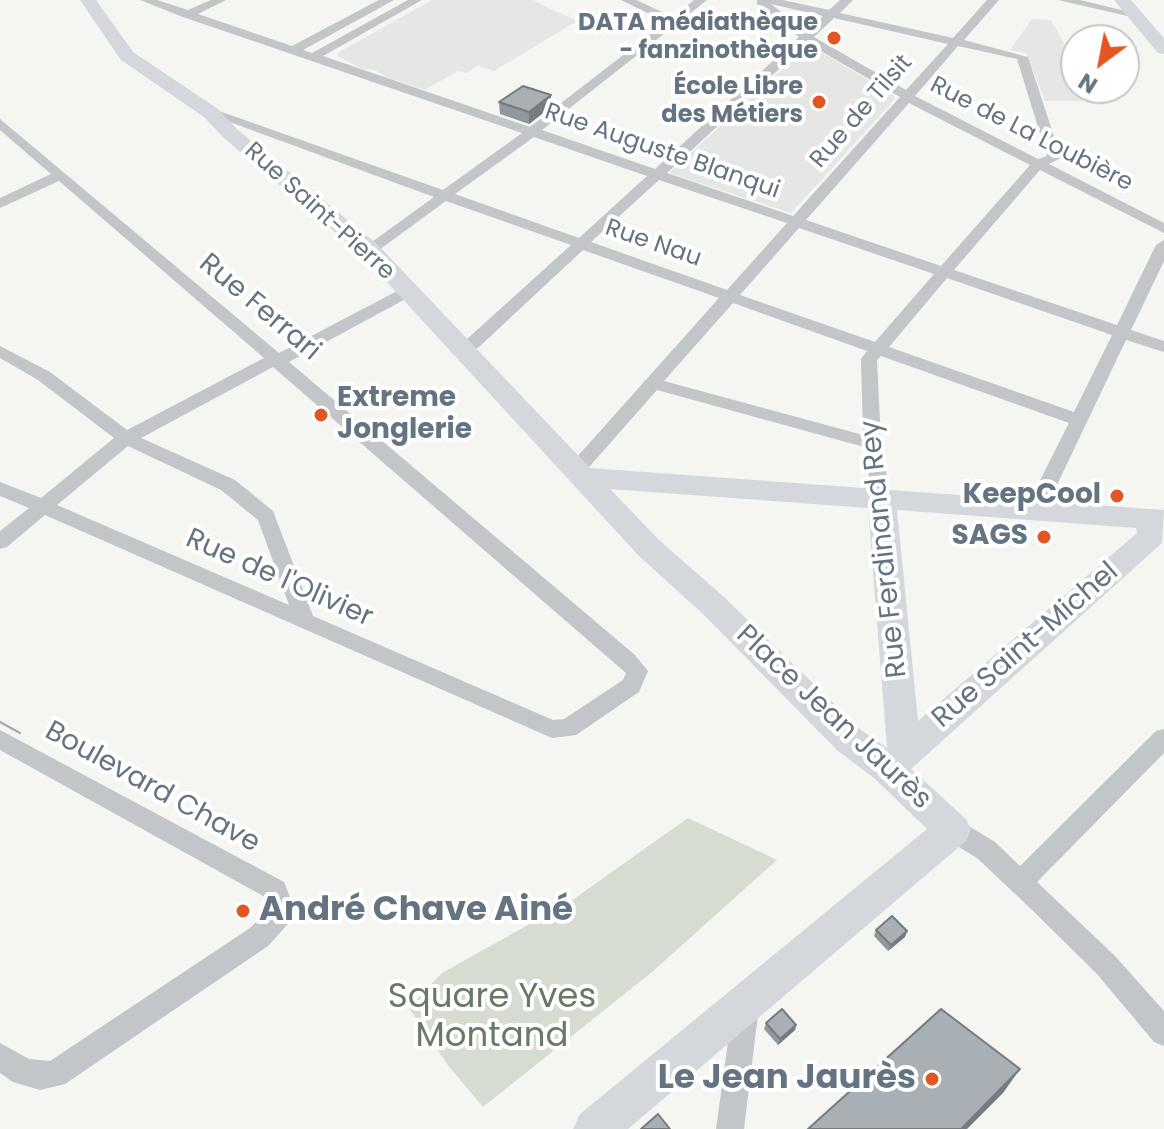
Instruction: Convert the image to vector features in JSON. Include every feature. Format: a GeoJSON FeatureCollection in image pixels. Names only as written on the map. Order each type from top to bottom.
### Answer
{"type":"FeatureCollection","features":[{"type":"Feature","properties":{"kind":"street","name":"Rue Saint-Pierre"},"geometry":{"type":"LineString","coordinates":[[88,0],[127,56],[211,113],[231,134],[370,250],[649,548],[713,605]]}},
{"type":"Feature","properties":{"kind":"street","name":"Rue Auguste Blanqui"},"geometry":{"type":"LineString","coordinates":[[146,0],[1164,347]]}},
{"type":"Feature","properties":{"kind":"street"},"geometry":{"type":"LineString","coordinates":[[187,15],[220,0]]}},
{"type":"Feature","properties":{"kind":"street"},"geometry":{"type":"LineString","coordinates":[[295,49],[388,0]]}},
{"type":"Feature","properties":{"kind":"street"},"geometry":{"type":"LineString","coordinates":[[315,56],[416,0]]}},
{"type":"Feature","properties":{"kind":"street"},"geometry":{"type":"LineString","coordinates":[[627,0],[673,21]]}},
{"type":"Feature","properties":{"kind":"street"},"geometry":{"type":"LineString","coordinates":[[370,250],[445,197],[701,0]]}},
{"type":"Feature","properties":{"kind":"street","name":"Rue de La Loubière"},"geometry":{"type":"LineString","coordinates":[[758,0],[807,38],[908,97],[1164,229]]}},
{"type":"Feature","properties":{"kind":"street"},"geometry":{"type":"LineString","coordinates":[[768,0],[1022,57],[1054,158],[1039,163],[878,349]]}},
{"type":"Feature","properties":{"kind":"street"},"geometry":{"type":"LineString","coordinates":[[461,349],[473,343],[847,0]]}},
{"type":"Feature","properties":{"kind":"street","name":"Rue de Tilsit"},"geometry":{"type":"LineString","coordinates":[[579,474],[729,296],[993,0]]}},
{"type":"Feature","properties":{"kind":"street"},"geometry":{"type":"LineString","coordinates":[[1064,0],[1127,7],[1164,49]]}},
{"type":"Feature","properties":{"kind":"street","name":"Rue Nau"},"geometry":{"type":"LineString","coordinates":[[211,113],[1079,420]]}},
{"type":"Feature","properties":{"kind":"street","name":"Rue Ferrari"},"geometry":{"type":"LineString","coordinates":[[0,123],[12,143],[59,175],[277,359],[637,671],[631,686],[581,720],[558,731],[536,722]]}},
{"type":"Feature","properties":{"kind":"street"},"geometry":{"type":"LineString","coordinates":[[0,204],[59,175]]}},
{"type":"Feature","properties":{"kind":"street"},"geometry":{"type":"LineString","coordinates":[[1035,510],[1164,245]]}},
{"type":"Feature","properties":{"kind":"street"},"geometry":{"type":"LineString","coordinates":[[0,542],[126,438],[260,365],[289,356],[407,292]]}},
{"type":"Feature","properties":{"kind":"street","name":"Rue Ferdinand Rey"},"geometry":{"type":"LineString","coordinates":[[878,349],[869,359],[872,443],[882,499],[896,760]]}},
{"type":"Feature","properties":{"kind":"street"},"geometry":{"type":"LineString","coordinates":[[0,351],[44,376],[126,438],[228,485],[266,516],[304,619]]}},
{"type":"Feature","properties":{"kind":"street"},"geometry":{"type":"LineString","coordinates":[[655,384],[872,443]]}},
{"type":"Feature","properties":{"kind":"street"},"geometry":{"type":"LineString","coordinates":[[579,474],[1156,520]]}},
{"type":"Feature","properties":{"kind":"street","name":"Rue de l'Olivier"},"geometry":{"type":"LineString","coordinates":[[0,488],[536,722]]}},
{"type":"Feature","properties":{"kind":"street","name":"Rue Saint-Michel"},"geometry":{"type":"LineString","coordinates":[[896,760],[1152,536],[1156,520]]}},
{"type":"Feature","properties":{"kind":"street","name":"Place Jean Jaurès"},"geometry":{"type":"LineString","coordinates":[[713,605],[849,740],[896,760],[953,830],[986,850],[1027,889],[1106,965],[1164,1032]]}},
{"type":"Feature","properties":{"kind":"street"},"geometry":{"type":"LineString","coordinates":[[1027,889],[1164,738]]}},
{"type":"Feature","properties":{"kind":"street","name":"Boulevard Chave"},"geometry":{"type":"LineString","coordinates":[[0,739],[275,890],[279,902],[278,917],[259,937],[55,1074],[31,1075],[2,1058]]}},
{"type":"Feature","properties":{"kind":"street","name":"Place Jean Jaurès"},"geometry":{"type":"LineString","coordinates":[[595,1129],[953,830]]}},
{"type":"Feature","properties":{"kind":"street"},"geometry":{"type":"LineString","coordinates":[[730,1129],[747,1002]]}},
{"type":"Feature","properties":{"kind":"shaded area"},"geometry":{"type":"Polygon","coordinates":[[[432,0],[532,0],[577,21],[494,71],[478,66],[466,73],[458,71],[425,90],[386,77],[375,70],[360,68],[337,56],[339,52],[432,0]]]}},
{"type":"Feature","properties":{"kind":"shaded area"},"geometry":{"type":"Polygon","coordinates":[[[1032,19],[1051,20],[1060,36],[1060,101],[1045,101],[1026,53],[1010,50],[1032,19]]]}},
{"type":"Feature","properties":{"kind":"shaded area"},"geometry":{"type":"Polygon","coordinates":[[[805,49],[816,49],[895,99],[791,213],[669,173],[805,49]]]}},
{"type":"Feature","properties":{"kind":"green space","name":"Square Yves Montand"},"geometry":{"type":"Polygon","coordinates":[[[688,818],[777,860],[652,972],[483,1107],[447,1064],[409,1008],[442,973],[571,901],[688,818]]]}},
{"type":"Feature","properties":{"kind":"building"},"geometry":{"type":"Polygon","coordinates":[[[523,86],[551,95],[529,112],[499,102],[523,86]]]}},
{"type":"Feature","properties":{"kind":"building"},"geometry":{"type":"Polygon","coordinates":[[[892,916],[907,931],[891,945],[876,930],[892,916]]]}},
{"type":"Feature","properties":{"kind":"building"},"geometry":{"type":"Polygon","coordinates":[[[782,1009],[796,1025],[780,1039],[766,1023],[782,1009]]]}},
{"type":"Feature","properties":{"kind":"building","name":"Le Jean Jaurès"},"geometry":{"type":"Polygon","coordinates":[[[941,1009],[1020,1069],[961,1129],[808,1129],[941,1009]]]}},
{"type":"Feature","properties":{"kind":"building"},"geometry":{"type":"Polygon","coordinates":[[[658,1114],[670,1129],[641,1129],[658,1114]]]}},
{"type":"Feature","properties":{"kind":"tram line"},"geometry":{"type":"LineString","coordinates":[[0,722],[20,733]]}},
{"type":"Feature","properties":{"kind":"place","name":"DATA médiathèque - fanzinothèque"},"geometry":{"type":"Point","coordinates":[834,38]}},
{"type":"Feature","properties":{"kind":"place","name":"École Libre des Métiers"},"geometry":{"type":"Point","coordinates":[819,102]}},
{"type":"Feature","properties":{"kind":"place","name":"Extreme Jonglerie"},"geometry":{"type":"Point","coordinates":[321,415]}},
{"type":"Feature","properties":{"kind":"place","name":"KeepCool"},"geometry":{"type":"Point","coordinates":[1117,496]}},
{"type":"Feature","properties":{"kind":"place","name":"SAGS"},"geometry":{"type":"Point","coordinates":[1044,537]}},
{"type":"Feature","properties":{"kind":"place","name":"André Chave Ainé"},"geometry":{"type":"Point","coordinates":[243,911]}},
{"type":"Feature","properties":{"kind":"place","name":"Le Jean Jaurès"},"geometry":{"type":"Point","coordinates":[932,1079]}}]}
